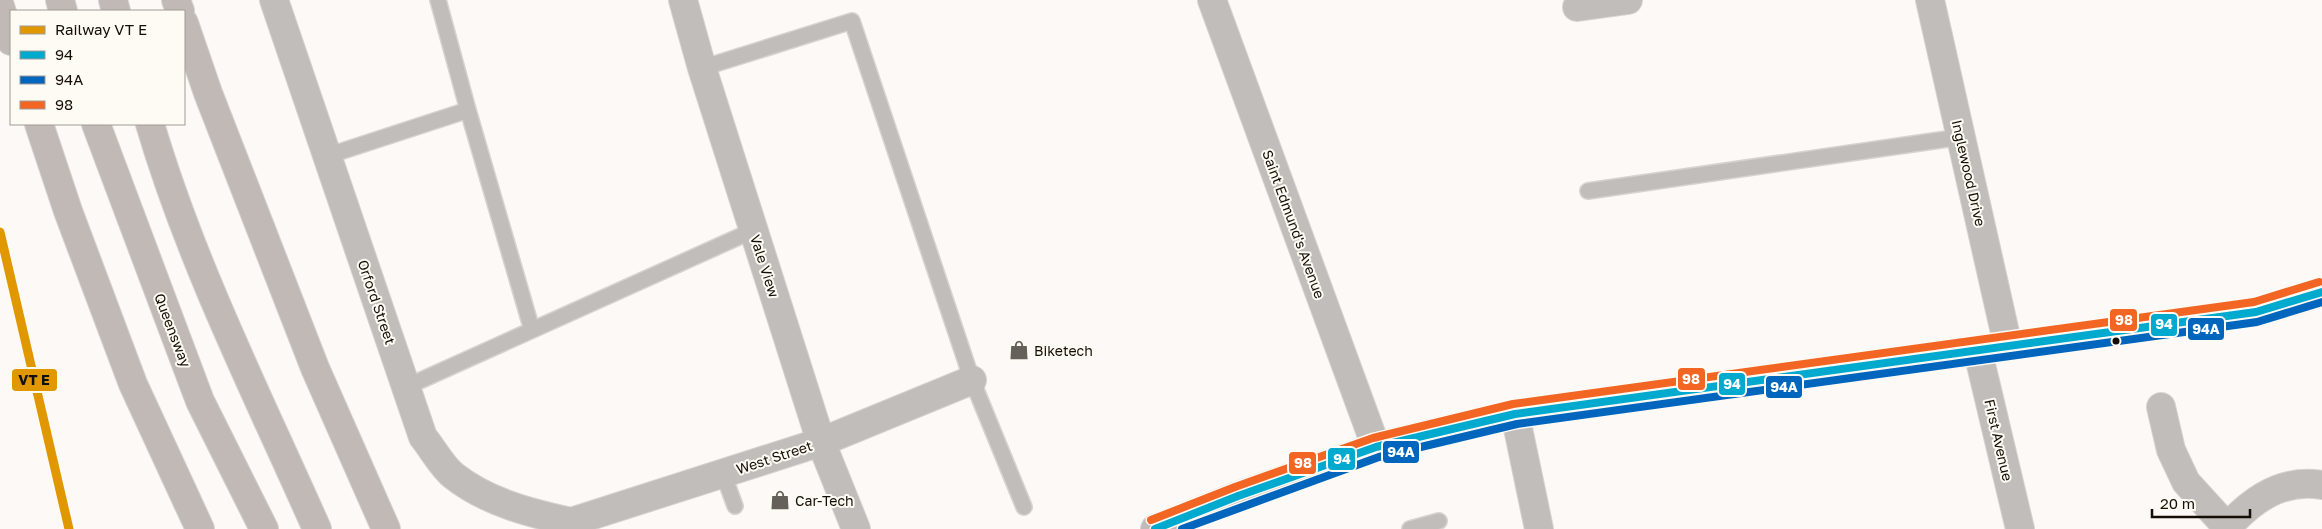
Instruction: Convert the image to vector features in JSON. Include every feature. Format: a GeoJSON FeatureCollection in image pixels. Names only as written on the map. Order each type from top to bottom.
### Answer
{"type":"FeatureCollection","features":[{"type":"Feature","properties":{"kind":"highway"},"geometry":{"type":"LineString","coordinates":[[0,6],[10,38]]}},
{"type":"Feature","properties":{"kind":"highway"},"geometry":{"type":"LineString","coordinates":[[185,26],[208,93],[315,368],[386,529]]}},
{"type":"Feature","properties":{"kind":"highway"},"geometry":{"type":"LineString","coordinates":[[39,125],[68,212],[133,384],[200,529]]}},
{"type":"Feature","properties":{"kind":"highway","name":"Queensway"},"geometry":{"type":"LineString","coordinates":[[96,125],[200,401],[264,529]]}},
{"type":"Feature","properties":{"kind":"highway"},"geometry":{"type":"LineString","coordinates":[[150,125],[160,157],[216,302],[317,529]]}},
{"type":"Feature","properties":{"kind":"main road"},"geometry":{"type":"LineString","coordinates":[[1155,529],[1238,496],[1376,447],[1515,414],[1978,352],[2008,346],[2256,312],[2322,292]]}},
{"type":"Feature","properties":{"kind":"street","name":"Orford Street"},"geometry":{"type":"LineString","coordinates":[[274,0],[423,437],[453,476],[491,498],[532,514],[571,522]]}},
{"type":"Feature","properties":{"kind":"street","name":"Vale View"},"geometry":{"type":"LineString","coordinates":[[683,0],[702,68],[821,442],[856,529]]}},
{"type":"Feature","properties":{"kind":"street","name":"Saint Edmund's Avenue"},"geometry":{"type":"LineString","coordinates":[[1212,0],[1376,447]]}},
{"type":"Feature","properties":{"kind":"street"},"geometry":{"type":"LineString","coordinates":[[1577,7],[1628,0]]}},
{"type":"Feature","properties":{"kind":"street","name":"Inglewood Drive"},"geometry":{"type":"LineString","coordinates":[[1930,0],[2008,346]]}},
{"type":"Feature","properties":{"kind":"street","name":"First Avenue"},"geometry":{"type":"LineString","coordinates":[[1978,352],[2020,529]]}},
{"type":"Feature","properties":{"kind":"street","name":"West Street"},"geometry":{"type":"LineString","coordinates":[[571,522],[821,442],[972,380]]}},
{"type":"Feature","properties":{"kind":"street"},"geometry":{"type":"LineString","coordinates":[[2161,407],[2171,450],[2186,482],[2226,528],[2255,502],[2282,486],[2322,485]]}},
{"type":"Feature","properties":{"kind":"street"},"geometry":{"type":"LineString","coordinates":[[1515,414],[1540,529]]}},
{"type":"Feature","properties":{"kind":"lane"},"geometry":{"type":"LineString","coordinates":[[438,0],[532,330]]}},
{"type":"Feature","properties":{"kind":"lane"},"geometry":{"type":"LineString","coordinates":[[702,68],[852,21],[972,380],[1024,507]]}},
{"type":"Feature","properties":{"kind":"lane"},"geometry":{"type":"LineString","coordinates":[[327,156],[468,110]]}},
{"type":"Feature","properties":{"kind":"lane"},"geometry":{"type":"LineString","coordinates":[[1588,191],[1961,137]]}},
{"type":"Feature","properties":{"kind":"lane"},"geometry":{"type":"LineString","coordinates":[[406,387],[754,230]]}},
{"type":"Feature","properties":{"kind":"lane"},"geometry":{"type":"LineString","coordinates":[[723,473],[735,506]]}},
{"type":"Feature","properties":{"kind":"lane"},"geometry":{"type":"LineString","coordinates":[[1410,529],[1439,521]]}},
{"type":"Feature","properties":{"kind":"transit line"},"geometry":{"type":"LineString","coordinates":[[0,232],[69,529]]}},
{"type":"Feature","properties":{"kind":"transit line","name":"98"},"geometry":{"type":"LineString","coordinates":[[1151,520],[1235,487],[1373,438],[1513,404],[2254,302],[2319,282]]}},
{"type":"Feature","properties":{"kind":"transit line","name":"94"},"geometry":{"type":"LineString","coordinates":[[1155,529],[1238,496],[1376,447],[1515,414],[2256,312],[2322,292]]}},
{"type":"Feature","properties":{"kind":"transit line","name":"94A"},"geometry":{"type":"LineString","coordinates":[[1182,529],[1379,457],[1517,424],[2257,322],[2322,302]]}},
{"type":"Feature","properties":{"kind":"place","name":"Biketech"},"geometry":{"type":"Point","coordinates":[1019,350]}},
{"type":"Feature","properties":{"kind":"place","name":"Car-Tech"},"geometry":{"type":"Point","coordinates":[780,500]}}]}
